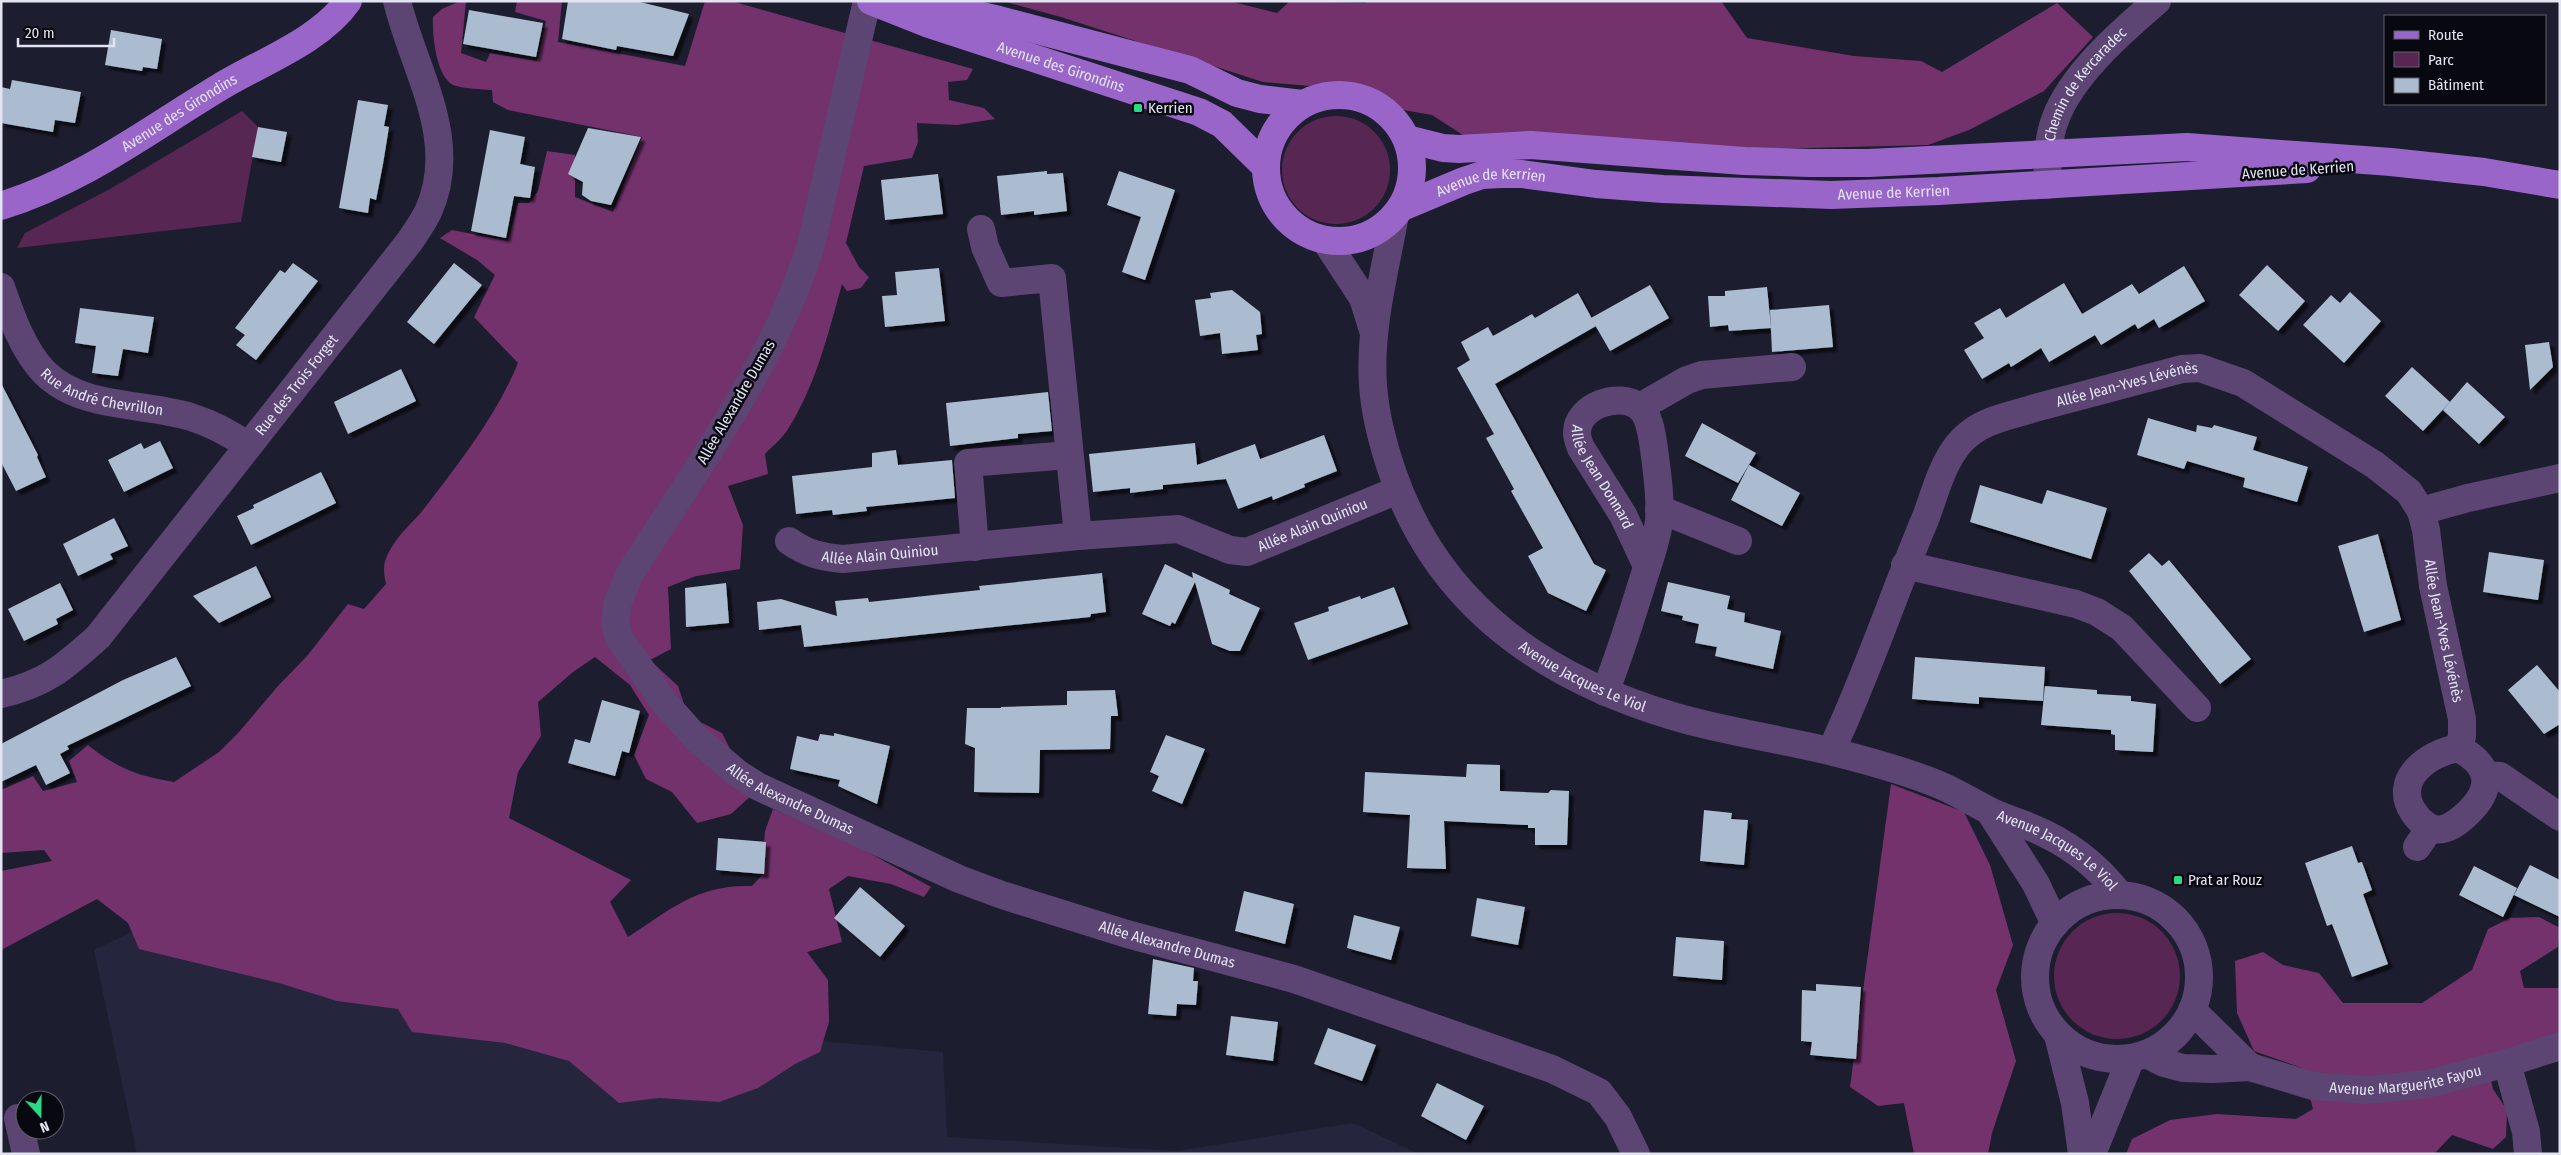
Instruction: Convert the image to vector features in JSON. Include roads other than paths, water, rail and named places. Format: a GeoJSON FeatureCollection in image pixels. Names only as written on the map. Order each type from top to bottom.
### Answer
{"type":"FeatureCollection","features":[{"type":"Feature","properties":{"kind":"main road","name":"Avenue des Girondins"},"geometry":{"type":"LineString","coordinates":[[1,206],[50,189],[99,163],[218,88],[320,30],[348,1]]}},
{"type":"Feature","properties":{"kind":"main road","name":"Avenue des Girondins"},"geometry":{"type":"LineString","coordinates":[[871,1],[936,10],[1199,112],[1222,124],[1265,166]]}},
{"type":"Feature","properties":{"kind":"main road","name":"Avenue des Girondins"},"geometry":{"type":"LineString","coordinates":[[885,1],[936,10],[1158,60],[1190,70],[1237,93],[1260,100],[1302,104]]}},
{"type":"Feature","properties":{"kind":"main road"},"geometry":{"type":"LineString","coordinates":[[1325,95],[1350,95],[1374,103],[1394,118],[1407,139],[1412,161],[1411,184],[1399,211],[1381,228],[1364,237],[1345,241],[1325,240],[1305,234],[1288,222],[1276,205],[1268,186],[1265,166],[1268,147],[1276,130],[1287,115],[1302,104],[1325,95]]}},
{"type":"Feature","properties":{"kind":"main road","name":"Avenue de Kerrien"},"geometry":{"type":"LineString","coordinates":[[1407,139],[1443,148],[1458,149],[1531,145],[1744,162],[1810,163],[1868,163],[2187,146],[2391,162],[2484,172],[2560,185]]}},
{"type":"Feature","properties":{"kind":"main road","name":"Avenue de Kerrien"},"geometry":{"type":"LineString","coordinates":[[1399,211],[1464,181],[1482,175],[1501,174],[1522,174],[1596,184],[1663,189],[1831,195],[2246,174],[2391,162]]}},
{"type":"Feature","properties":{"kind":"street","name":"Rue des Trois Forget"},"geometry":{"type":"LineString","coordinates":[[1,694],[34,685],[50,677],[98,637],[410,241],[428,213],[438,181],[440,140],[397,1]]}},
{"type":"Feature","properties":{"kind":"street","name":"Allée Alexandre Dumas"},"geometry":{"type":"LineString","coordinates":[[867,1],[811,245],[799,284],[777,332],[735,409],[629,575],[617,605],[615,622],[619,638],[664,702],[697,739],[737,773],[758,786],[959,878],[1092,924],[1252,967],[1345,996],[1518,1056],[1580,1081],[1599,1092],[1618,1116],[1636,1154]]}},
{"type":"Feature","properties":{"kind":"street","name":"Chemin de Kercaradec"},"geometry":{"type":"LineString","coordinates":[[2047,185],[2048,152],[2054,120],[2072,87],[2118,37],[2157,1]]}},
{"type":"Feature","properties":{"kind":"street","name":"Avenue Jacques Le Viol"},"geometry":{"type":"LineString","coordinates":[[1399,211],[1374,331],[1373,383],[1383,446],[1398,490],[1433,556],[1461,593],[1482,615],[1539,658],[1605,692],[1678,718],[1831,751],[1940,785],[1990,812],[2050,835],[2070,847],[2104,874],[2120,895]]}},
{"type":"Feature","properties":{"kind":"street"},"geometry":{"type":"LineString","coordinates":[[981,229],[985,247],[1001,283],[1052,278],[1078,536]]}},
{"type":"Feature","properties":{"kind":"street","name":"Avenue Jacques Le Viol"},"geometry":{"type":"LineString","coordinates":[[1325,240],[1363,298],[1374,331]]}},
{"type":"Feature","properties":{"kind":"street","name":"Rue André Chevrillon"},"geometry":{"type":"LineString","coordinates":[[1,287],[26,346],[44,371],[55,381],[86,396],[101,400],[190,417],[222,428],[248,446]]}},
{"type":"Feature","properties":{"kind":"street"},"geometry":{"type":"LineString","coordinates":[[1640,407],[1688,380],[1702,375],[1792,367]]}},
{"type":"Feature","properties":{"kind":"street","name":"Allée Jean-Yves Lévénès"},"geometry":{"type":"LineString","coordinates":[[1831,751],[1856,697],[1906,565],[1947,465],[1956,448],[1968,434],[1984,424],[2010,416],[2182,369],[2200,368],[2243,383],[2394,478],[2409,492],[2421,512],[2426,530],[2434,586],[2462,720],[2462,736],[2458,748]]}},
{"type":"Feature","properties":{"kind":"street","name":"Allée Jean Donnard"},"geometry":{"type":"LineString","coordinates":[[1605,692],[1624,646],[1647,566],[1659,523],[1652,434],[1640,407],[1627,401],[1610,400],[1586,413],[1581,420],[1577,432],[1581,448],[1623,515],[1647,566]]}},
{"type":"Feature","properties":{"kind":"street"},"geometry":{"type":"LineString","coordinates":[[975,547],[968,464],[1069,455]]}},
{"type":"Feature","properties":{"kind":"street"},"geometry":{"type":"LineString","coordinates":[[2421,512],[2468,498],[2560,478]]}},
{"type":"Feature","properties":{"kind":"street","name":"Allée Alain Quiniou"},"geometry":{"type":"LineString","coordinates":[[789,541],[803,552],[822,557],[843,559],[1078,536],[1178,529],[1230,550],[1247,552],[1398,490]]}},
{"type":"Feature","properties":{"kind":"street"},"geometry":{"type":"LineString","coordinates":[[1659,509],[1738,542]]}},
{"type":"Feature","properties":{"kind":"street"},"geometry":{"type":"LineString","coordinates":[[1906,565],[2076,604],[2097,612],[2122,628],[2197,708]]}},
{"type":"Feature","properties":{"kind":"street"},"geometry":{"type":"LineString","coordinates":[[2458,748],[2472,755],[2485,775],[2486,789],[2480,801],[2456,824],[2424,837],[2408,799],[2409,784],[2416,770],[2430,757],[2458,748]]}},
{"type":"Feature","properties":{"kind":"street"},"geometry":{"type":"LineString","coordinates":[[2485,775],[2500,776],[2560,817]]}},
{"type":"Feature","properties":{"kind":"street","name":"Avenue Jacques Le Viol"},"geometry":{"type":"LineString","coordinates":[[1990,812],[2036,884],[2056,924]]}},
{"type":"Feature","properties":{"kind":"street"},"geometry":{"type":"LineString","coordinates":[[2120,895],[2150,902],[2166,912],[2179,924],[2190,939],[2199,974],[2198,992],[2192,1010],[2181,1028],[2166,1044],[2138,1056],[2104,1058],[2079,1051],[2058,1035],[2046,1019],[2038,1001],[2035,982],[2036,962],[2042,944],[2056,924],[2066,914],[2082,903],[2100,897],[2120,895]]}},
{"type":"Feature","properties":{"kind":"street","name":"Avenue Marguerite Fayou"},"geometry":{"type":"LineString","coordinates":[[2192,1010],[2250,1067]]}},
{"type":"Feature","properties":{"kind":"street"},"geometry":{"type":"LineString","coordinates":[[2058,1035],[2075,1103],[2082,1154]]}},
{"type":"Feature","properties":{"kind":"street","name":"Avenue Marguerite Fayou"},"geometry":{"type":"LineString","coordinates":[[2138,1056],[2183,1068],[2250,1067],[2313,1086],[2366,1090],[2428,1084],[2507,1063],[2560,1046]]}},
{"type":"Feature","properties":{"kind":"street"},"geometry":{"type":"LineString","coordinates":[[2092,1154],[2138,1056]]}},
{"type":"Feature","properties":{"kind":"street"},"geometry":{"type":"LineString","coordinates":[[2507,1063],[2526,1132],[2528,1154]]}},
{"type":"Feature","properties":{"kind":"street"},"geometry":{"type":"LineString","coordinates":[[23,1140],[26,1154]]}},
{"type":"Feature","properties":{"kind":"place","name":"Kerrien"},"geometry":{"type":"Point","coordinates":[1138,108]}},
{"type":"Feature","properties":{"kind":"place","name":"Prat ar Rouz"},"geometry":{"type":"Point","coordinates":[2178,880]}}]}
